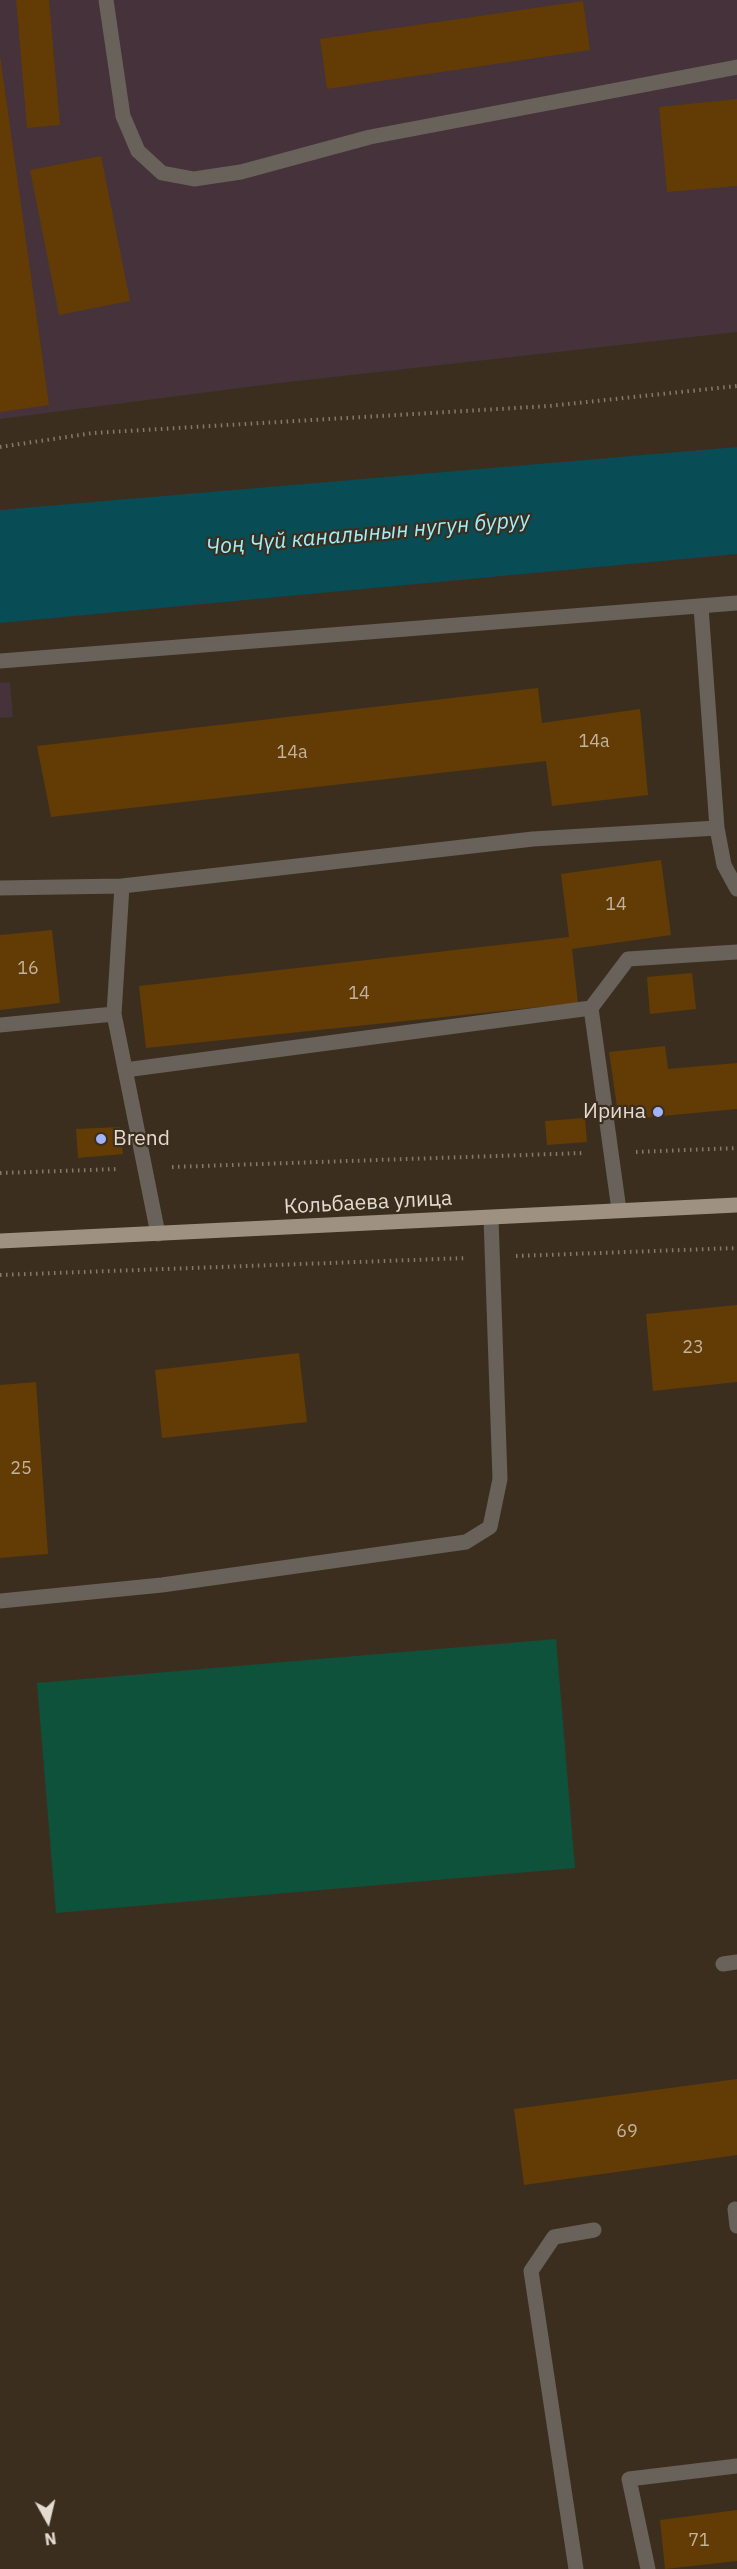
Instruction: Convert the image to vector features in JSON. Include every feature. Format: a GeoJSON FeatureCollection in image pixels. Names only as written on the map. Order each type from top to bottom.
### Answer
{"type":"FeatureCollection","features":[{"type":"Feature","properties":{"kind":"main road","name":"Кольбаева улица"},"geometry":{"type":"LineString","coordinates":[[0,1241],[737,1205]]}},
{"type":"Feature","properties":{"kind":"street"},"geometry":{"type":"LineString","coordinates":[[106,0],[123,116],[138,151],[162,173],[194,179],[241,172],[370,137],[737,67]]}},
{"type":"Feature","properties":{"kind":"street"},"geometry":{"type":"LineString","coordinates":[[0,661],[737,603]]}},
{"type":"Feature","properties":{"kind":"street"},"geometry":{"type":"LineString","coordinates":[[701,607],[717,828],[724,866],[737,889]]}},
{"type":"Feature","properties":{"kind":"street"},"geometry":{"type":"LineString","coordinates":[[0,888],[122,886],[533,839],[717,828]]}},
{"type":"Feature","properties":{"kind":"street"},"geometry":{"type":"LineString","coordinates":[[122,886],[114,1014],[158,1234]]}},
{"type":"Feature","properties":{"kind":"street"},"geometry":{"type":"LineString","coordinates":[[619,1210],[591,1008],[628,959],[737,952]]}},
{"type":"Feature","properties":{"kind":"street"},"geometry":{"type":"LineString","coordinates":[[125,1070],[591,1008]]}},
{"type":"Feature","properties":{"kind":"street"},"geometry":{"type":"LineString","coordinates":[[0,1025],[114,1014]]}},
{"type":"Feature","properties":{"kind":"street"},"geometry":{"type":"LineString","coordinates":[[0,1601],[162,1585],[466,1542],[490,1527],[500,1479],[491,1218]]}},
{"type":"Feature","properties":{"kind":"street"},"geometry":{"type":"LineString","coordinates":[[735,2209],[737,2226]]}},
{"type":"Feature","properties":{"kind":"street"},"geometry":{"type":"LineString","coordinates":[[576,2569],[531,2271],[554,2237],[594,2230]]}},
{"type":"Feature","properties":{"kind":"street"},"geometry":{"type":"LineString","coordinates":[[648,2569],[629,2479],[737,2466]]}},
{"type":"Feature","properties":{"kind":"path"},"geometry":{"type":"LineString","coordinates":[[0,447],[93,433],[549,406],[737,386]]}},
{"type":"Feature","properties":{"kind":"path"},"geometry":{"type":"LineString","coordinates":[[0,1173],[737,1148]]}},
{"type":"Feature","properties":{"kind":"path"},"geometry":{"type":"LineString","coordinates":[[0,1275],[737,1248]]}},
{"type":"Feature","properties":{"kind":"shaded area"},"geometry":{"type":"Polygon","coordinates":[[[0,0],[737,0],[737,332],[271,384],[0,419],[0,0]]]}},
{"type":"Feature","properties":{"kind":"shaded area"},"geometry":{"type":"Polygon","coordinates":[[[10,682],[13,717],[0,718],[0,683],[10,682]]]}},
{"type":"Feature","properties":{"kind":"green space"},"geometry":{"type":"Polygon","coordinates":[[[556,1639],[575,1868],[56,1913],[37,1683],[556,1639]]]}},
{"type":"Feature","properties":{"kind":"water","name":"Чоң Чүй каналынын нугун буруу"},"geometry":{"type":"Polygon","coordinates":[[[737,447],[737,554],[0,623],[0,510],[737,447]]]}},
{"type":"Feature","properties":{"kind":"building"},"geometry":{"type":"Polygon","coordinates":[[[16,0],[49,0],[60,125],[27,128],[16,0]]]}},
{"type":"Feature","properties":{"kind":"building"},"geometry":{"type":"Polygon","coordinates":[[[583,1],[590,50],[327,89],[320,39],[583,1]]]}},
{"type":"Feature","properties":{"kind":"building"},"geometry":{"type":"Polygon","coordinates":[[[0,55],[49,405],[0,412],[0,55]]]}},
{"type":"Feature","properties":{"kind":"building"},"geometry":{"type":"Polygon","coordinates":[[[737,99],[737,186],[667,192],[659,107],[737,99]]]}},
{"type":"Feature","properties":{"kind":"building"},"geometry":{"type":"Polygon","coordinates":[[[101,156],[130,301],[59,315],[30,170],[101,156]]]}},
{"type":"Feature","properties":{"kind":"building"},"geometry":{"type":"Polygon","coordinates":[[[538,688],[542,723],[640,709],[648,795],[552,806],[546,761],[51,817],[37,746],[538,688]]]}},
{"type":"Feature","properties":{"kind":"building"},"geometry":{"type":"Polygon","coordinates":[[[661,860],[671,935],[572,949],[578,1003],[146,1048],[139,986],[569,937],[561,874],[661,860]]]}},
{"type":"Feature","properties":{"kind":"building"},"geometry":{"type":"Polygon","coordinates":[[[52,930],[60,1003],[0,1010],[0,935],[52,930]]]}},
{"type":"Feature","properties":{"kind":"building"},"geometry":{"type":"Polygon","coordinates":[[[692,973],[696,1009],[650,1014],[647,977],[692,973]]]}},
{"type":"Feature","properties":{"kind":"building"},"geometry":{"type":"Polygon","coordinates":[[[665,1046],[668,1069],[737,1063],[737,1109],[619,1120],[609,1052],[665,1046]]]}},
{"type":"Feature","properties":{"kind":"building"},"geometry":{"type":"Polygon","coordinates":[[[585,1118],[587,1142],[547,1145],[545,1121],[585,1118]]]}},
{"type":"Feature","properties":{"kind":"building"},"geometry":{"type":"Polygon","coordinates":[[[120,1127],[123,1154],[78,1158],[76,1129],[120,1127]]]}},
{"type":"Feature","properties":{"kind":"building"},"geometry":{"type":"Polygon","coordinates":[[[737,1305],[737,1382],[653,1391],[646,1314],[737,1305]]]}},
{"type":"Feature","properties":{"kind":"building"},"geometry":{"type":"Polygon","coordinates":[[[299,1353],[307,1422],[162,1438],[155,1370],[299,1353]]]}},
{"type":"Feature","properties":{"kind":"building"},"geometry":{"type":"Polygon","coordinates":[[[36,1382],[48,1554],[0,1558],[0,1385],[36,1382]]]}},
{"type":"Feature","properties":{"kind":"building"},"geometry":{"type":"Polygon","coordinates":[[[737,2079],[737,2155],[524,2185],[514,2109],[737,2079]]]}},
{"type":"Feature","properties":{"kind":"building"},"geometry":{"type":"Polygon","coordinates":[[[737,2510],[737,2561],[665,2569],[660,2520],[737,2510]]]}},
{"type":"Feature","properties":{"kind":"place","name":"Ирина"},"geometry":{"type":"Point","coordinates":[658,1112]}},
{"type":"Feature","properties":{"kind":"place","name":"Brend"},"geometry":{"type":"Point","coordinates":[101,1139]}}]}
